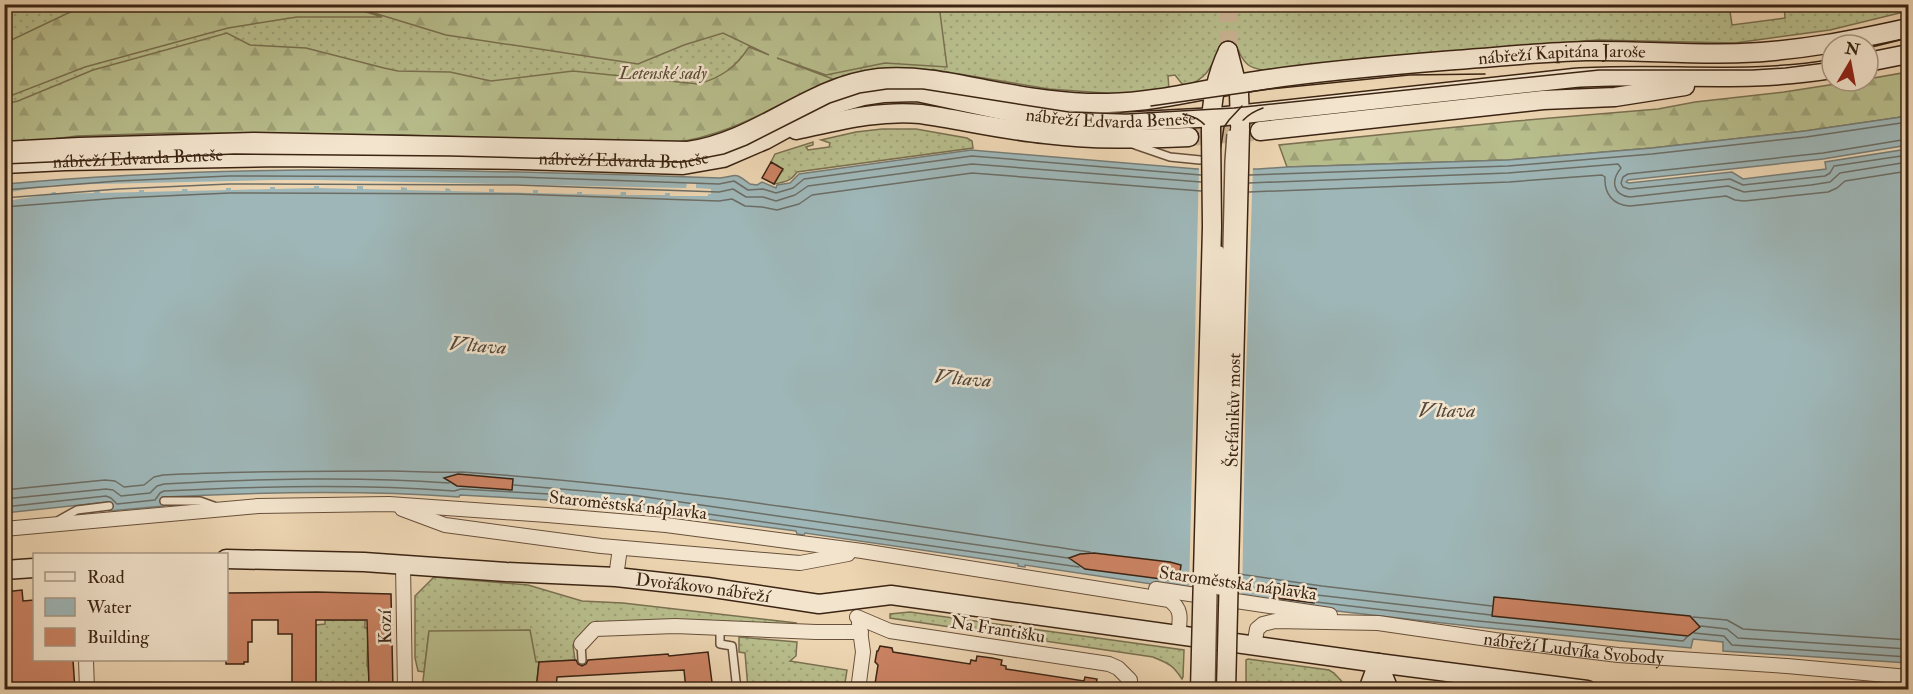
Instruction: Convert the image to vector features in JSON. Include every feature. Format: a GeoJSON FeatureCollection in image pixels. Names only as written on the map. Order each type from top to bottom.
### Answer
{"type":"FeatureCollection","features":[{"type":"Feature","properties":{"kind":"main road","name":"nábřeží Kapitána Jaroše"},"geometry":{"type":"LineString","coordinates":[[1215,88],[1274,78],[1555,52],[1772,51],[1825,44],[1908,28]]}},
{"type":"Feature","properties":{"kind":"main road"},"geometry":{"type":"LineString","coordinates":[[1228,51],[1238,84],[1225,123],[1215,88],[1228,51]]}},
{"type":"Feature","properties":{"kind":"main road"},"geometry":{"type":"LineString","coordinates":[[1880,60],[1908,54]]}},
{"type":"Feature","properties":{"kind":"main road","name":"nábřeží Kapitána Jaroše"},"geometry":{"type":"LineString","coordinates":[[1225,123],[1574,78],[1619,76],[1726,78],[1820,70]]}},
{"type":"Feature","properties":{"kind":"main road"},"geometry":{"type":"LineString","coordinates":[[1260,131],[1543,100],[1615,96],[1768,76]]}},
{"type":"Feature","properties":{"kind":"main road","name":"nábřeží Edvarda Beneše"},"geometry":{"type":"LineString","coordinates":[[4,151],[254,142],[688,151],[704,149],[729,141],[826,92],[880,78],[924,78],[1025,96],[1107,103],[1171,97],[1215,88]]}},
{"type":"Feature","properties":{"kind":"main road","name":"nábřeží Edvarda Beneše"},"geometry":{"type":"LineString","coordinates":[[4,164],[281,157],[683,165],[723,158],[780,133],[835,104],[863,96],[906,92],[917,92],[1015,113],[1073,120],[1225,123]]}},
{"type":"Feature","properties":{"kind":"main road"},"geometry":{"type":"LineString","coordinates":[[780,133],[857,117],[902,112],[1044,134],[1121,140],[1189,137]]}},
{"type":"Feature","properties":{"kind":"main road","name":"Štefánikův most"},"geometry":{"type":"LineString","coordinates":[[1200,690],[1212,227],[1225,123]]}},
{"type":"Feature","properties":{"kind":"main road","name":"Štefánikův most"},"geometry":{"type":"LineString","coordinates":[[1225,123],[1226,690]]}},
{"type":"Feature","properties":{"kind":"main road","name":"Dvořákovo nábřeží"},"geometry":{"type":"LineString","coordinates":[[228,559],[403,564],[616,577],[706,587],[853,609],[875,598],[891,596],[917,598],[1178,635]]}},
{"type":"Feature","properties":{"kind":"main road"},"geometry":{"type":"LineString","coordinates":[[4,570],[33,568]]}},
{"type":"Feature","properties":{"kind":"main road","name":"nábřeží Ludvíka Svobody"},"geometry":{"type":"LineString","coordinates":[[1178,635],[1587,690]]}},
{"type":"Feature","properties":{"kind":"main road"},"geometry":{"type":"LineString","coordinates":[[1368,690],[1378,663]]}},
{"type":"Feature","properties":{"kind":"main road"},"geometry":{"type":"LineString","coordinates":[[1378,663],[1389,690]]}},
{"type":"Feature","properties":{"kind":"street","name":"Staroměstská náplavka"},"geometry":{"type":"LineString","coordinates":[[389,504],[445,525],[620,548],[800,562],[862,551]]}},
{"type":"Feature","properties":{"kind":"street","name":"Staroměstská náplavka"},"geometry":{"type":"LineString","coordinates":[[4,529],[258,506],[389,504],[623,520],[862,551],[1169,600],[1180,610],[1178,635]]}},
{"type":"Feature","properties":{"kind":"street"},"geometry":{"type":"LineString","coordinates":[[616,577],[620,548]]}},
{"type":"Feature","properties":{"kind":"street","name":"Kozí"},"geometry":{"type":"LineString","coordinates":[[403,564],[405,690]]}},
{"type":"Feature","properties":{"kind":"street","name":"Staroměstská náplavka"},"geometry":{"type":"LineString","coordinates":[[1091,587],[1134,586],[1378,623]]}},
{"type":"Feature","properties":{"kind":"street"},"geometry":{"type":"LineString","coordinates":[[853,609],[861,632],[863,652],[858,690]]}},
{"type":"Feature","properties":{"kind":"street","name":"Na Františku"},"geometry":{"type":"LineString","coordinates":[[853,609],[890,631],[1109,664],[1118,668],[1130,685]]}},
{"type":"Feature","properties":{"kind":"street","name":"nábřeží Ludvíka Svobody"},"geometry":{"type":"LineString","coordinates":[[1254,646],[1257,629],[1263,624],[1275,621],[1378,623],[1618,655],[1908,677]]}},
{"type":"Feature","properties":{"kind":"street"},"geometry":{"type":"LineString","coordinates":[[581,644],[595,629],[675,626],[861,632]]}},
{"type":"Feature","properties":{"kind":"street"},"geometry":{"type":"LineString","coordinates":[[86,661],[87,690]]}},
{"type":"Feature","properties":{"kind":"lane"},"geometry":{"type":"LineString","coordinates":[[1220,153],[1225,123]]}},
{"type":"Feature","properties":{"kind":"lane"},"geometry":{"type":"LineString","coordinates":[[1217,690],[1229,173],[1225,123]]}},
{"type":"Feature","properties":{"kind":"lane"},"geometry":{"type":"LineString","coordinates":[[1121,140],[1170,157],[1200,160]]}},
{"type":"Feature","properties":{"kind":"lane"},"geometry":{"type":"LineString","coordinates":[[1211,690],[1220,192]]}},
{"type":"Feature","properties":{"kind":"lane","name":"Staroměstská náplavka"},"geometry":{"type":"LineString","coordinates":[[164,501],[200,501],[222,509]]}},
{"type":"Feature","properties":{"kind":"lane","name":"Staroměstská náplavka"},"geometry":{"type":"LineString","coordinates":[[52,525],[77,510],[108,506]]}},
{"type":"Feature","properties":{"kind":"lane"},"geometry":{"type":"LineString","coordinates":[[720,627],[720,644],[732,646],[737,690]]}},
{"type":"Feature","properties":{"kind":"lane"},"geometry":{"type":"LineString","coordinates":[[581,644],[582,660]]}},
{"type":"Feature","properties":{"kind":"green space"},"geometry":{"type":"Polygon","coordinates":[[[341,4],[382,17],[297,17],[228,28],[85,67],[5,98],[5,43],[85,5],[341,4]]]}},
{"type":"Feature","properties":{"kind":"green space"},"geometry":{"type":"Polygon","coordinates":[[[1729,4],[1732,25],[1785,18],[1784,5],[1908,5],[1908,11],[1830,30],[1735,43],[1597,40],[1263,70],[1248,65],[1239,52],[1217,53],[1206,73],[1193,83],[1187,86],[1182,84],[1175,75],[1168,76],[1169,89],[1139,93],[1118,94],[1049,89],[935,70],[894,68],[875,70],[833,79],[727,130],[688,141],[645,143],[403,135],[171,133],[77,136],[5,145],[4,5],[1729,4]]]}},
{"type":"Feature","properties":{"kind":"green space","name":"Letenské sady"},"geometry":{"type":"Polygon","coordinates":[[[348,5],[939,5],[947,67],[885,63],[826,75],[777,58],[833,79],[734,126],[692,140],[670,143],[403,135],[171,133],[77,136],[5,145],[5,104],[18,101],[93,70],[227,33],[250,45],[306,48],[398,71],[450,72],[491,81],[573,71],[698,84],[727,71],[749,47],[769,55],[723,33],[684,45],[638,64],[446,35],[348,5]]]}},
{"type":"Feature","properties":{"kind":"green space"},"geometry":{"type":"Polygon","coordinates":[[[1908,72],[1908,116],[1805,131],[1652,148],[1508,160],[1287,167],[1279,145],[1658,109],[1695,102],[1820,86],[1820,93],[1880,93],[1880,77],[1908,72]]]}},
{"type":"Feature","properties":{"kind":"green space"},"geometry":{"type":"Polygon","coordinates":[[[882,129],[916,129],[967,138],[972,141],[973,148],[797,172],[787,181],[774,184],[782,169],[771,162],[775,154],[813,142],[813,145],[806,147],[808,150],[829,147],[830,143],[821,140],[882,129]]]}},
{"type":"Feature","properties":{"kind":"green space"},"geometry":{"type":"Polygon","coordinates":[[[434,577],[528,585],[582,601],[623,603],[796,623],[795,626],[701,620],[590,624],[573,646],[575,660],[536,662],[429,632],[424,672],[418,671],[415,658],[415,596],[434,577]]]}},
{"type":"Feature","properties":{"kind":"green space"},"geometry":{"type":"Polygon","coordinates":[[[910,612],[1184,650],[1183,677],[1182,679],[1170,665],[1153,657],[890,618],[890,614],[910,612]]]}},
{"type":"Feature","properties":{"kind":"green space"},"geometry":{"type":"Polygon","coordinates":[[[325,620],[365,620],[365,628],[368,628],[367,666],[370,689],[322,689],[322,686],[316,686],[316,625],[325,624],[325,620]]]}},
{"type":"Feature","properties":{"kind":"green space"},"geometry":{"type":"Polygon","coordinates":[[[530,630],[536,662],[539,662],[536,689],[422,689],[429,631],[530,630]]]}},
{"type":"Feature","properties":{"kind":"green space"},"geometry":{"type":"Polygon","coordinates":[[[739,637],[797,642],[796,656],[790,661],[847,670],[844,689],[748,689],[745,653],[739,652],[739,637]]]}},
{"type":"Feature","properties":{"kind":"green space"},"geometry":{"type":"Polygon","coordinates":[[[1246,660],[1329,670],[1349,689],[1246,689],[1246,660]]]}},
{"type":"Feature","properties":{"kind":"water","name":"Vltava"},"geometry":{"type":"Polygon","coordinates":[[[1908,116],[1908,145],[1823,159],[1626,182],[1732,172],[1743,179],[1826,169],[1825,162],[1908,149],[1908,663],[1723,651],[1723,642],[1693,639],[1691,648],[1319,609],[805,533],[804,535],[797,534],[796,531],[548,500],[385,493],[275,493],[164,497],[164,506],[109,511],[108,502],[5,513],[4,185],[6,184],[184,173],[363,170],[541,172],[720,178],[735,175],[750,184],[757,185],[762,182],[776,188],[777,185],[790,183],[799,174],[971,150],[1197,169],[1508,160],[1652,148],[1805,131],[1908,116]]]}},
{"type":"Feature","properties":{"kind":"pier"},"geometry":{"type":"Polygon","coordinates":[[[1199,166],[1253,166],[1242,600],[1189,592],[1199,166]]]}},
{"type":"Feature","properties":{"kind":"pier"},"geometry":{"type":"Polygon","coordinates":[[[273,180],[686,188],[687,183],[696,183],[696,188],[711,189],[711,194],[708,196],[670,196],[670,193],[626,195],[626,192],[621,192],[620,195],[582,194],[582,192],[577,192],[577,194],[538,193],[538,190],[533,190],[533,193],[494,192],[494,189],[489,189],[489,192],[451,191],[446,188],[445,191],[407,190],[401,187],[401,190],[363,189],[363,186],[357,186],[357,189],[314,186],[314,188],[275,189],[275,187],[270,187],[270,189],[231,190],[231,188],[226,188],[226,190],[188,191],[182,189],[182,191],[144,192],[144,190],[100,193],[100,191],[95,191],[94,193],[56,194],[52,192],[13,200],[12,198],[5,202],[5,193],[52,185],[273,180]]]}},
{"type":"Feature","properties":{"kind":"building"},"geometry":{"type":"Polygon","coordinates":[[[771,162],[783,169],[774,184],[762,178],[771,162]]]}},
{"type":"Feature","properties":{"kind":"building"},"geometry":{"type":"Polygon","coordinates":[[[458,474],[513,479],[512,490],[457,486],[444,478],[458,474]]]}},
{"type":"Feature","properties":{"kind":"building"},"geometry":{"type":"Polygon","coordinates":[[[1094,553],[1181,565],[1179,579],[1169,580],[1085,569],[1069,558],[1094,553]]]}},
{"type":"Feature","properties":{"kind":"building"},"geometry":{"type":"Polygon","coordinates":[[[1278,584],[1316,589],[1314,603],[1276,598],[1278,584]]]}},
{"type":"Feature","properties":{"kind":"building"},"geometry":{"type":"Polygon","coordinates":[[[22,590],[23,601],[33,600],[33,661],[73,661],[75,690],[4,690],[4,592],[22,590]]]}},
{"type":"Feature","properties":{"kind":"building"},"geometry":{"type":"Polygon","coordinates":[[[228,593],[391,594],[393,690],[370,690],[367,620],[316,620],[316,690],[292,690],[292,634],[278,634],[278,620],[252,620],[252,642],[248,642],[248,662],[226,664],[228,661],[228,593]]]}},
{"type":"Feature","properties":{"kind":"building"},"geometry":{"type":"Polygon","coordinates":[[[1494,597],[1690,616],[1700,627],[1688,636],[1492,616],[1494,597]]]}},
{"type":"Feature","properties":{"kind":"building"},"geometry":{"type":"Polygon","coordinates":[[[880,646],[892,648],[893,652],[970,664],[971,660],[976,661],[977,656],[992,658],[1002,660],[1001,665],[1006,666],[1006,669],[1084,681],[1085,677],[1097,679],[1095,690],[874,690],[878,665],[875,662],[880,646]]]}},
{"type":"Feature","properties":{"kind":"building"},"geometry":{"type":"Polygon","coordinates":[[[708,652],[713,690],[686,690],[684,670],[557,677],[556,690],[536,690],[539,662],[576,660],[582,666],[588,660],[708,652]]]}},
{"type":"Feature","properties":{"kind":"tunnel"},"geometry":{"type":"LineString","coordinates":[[1228,4],[1228,51]]}},
{"type":"Feature","properties":{"kind":"tunnel"},"geometry":{"type":"LineString","coordinates":[[1189,137],[1253,132]]}},
{"type":"Feature","properties":{"kind":"tram line"},"geometry":{"type":"LineString","coordinates":[[1880,45],[1908,38]]}},
{"type":"Feature","properties":{"kind":"tram line"},"geometry":{"type":"LineString","coordinates":[[4,164],[234,154],[450,156],[683,162],[724,154],[747,145],[830,103],[860,93],[887,89],[923,89],[1069,112],[1126,114],[1234,108],[1599,70],[1752,70],[1820,64]]}},
{"type":"Feature","properties":{"kind":"tram line"},"geometry":{"type":"LineString","coordinates":[[1151,106],[1270,89],[1409,75],[1485,74]]}},
{"type":"Feature","properties":{"kind":"tram line"},"geometry":{"type":"LineString","coordinates":[[1211,690],[1220,152],[1224,127],[1242,106]]}},
{"type":"Feature","properties":{"kind":"tram line"},"geometry":{"type":"LineString","coordinates":[[1229,192],[1230,154],[1236,131],[1251,114],[1263,108]]}},
{"type":"Feature","properties":{"kind":"tram line"},"geometry":{"type":"LineString","coordinates":[[1183,114],[1196,118],[1211,131],[1218,150]]}}]}
